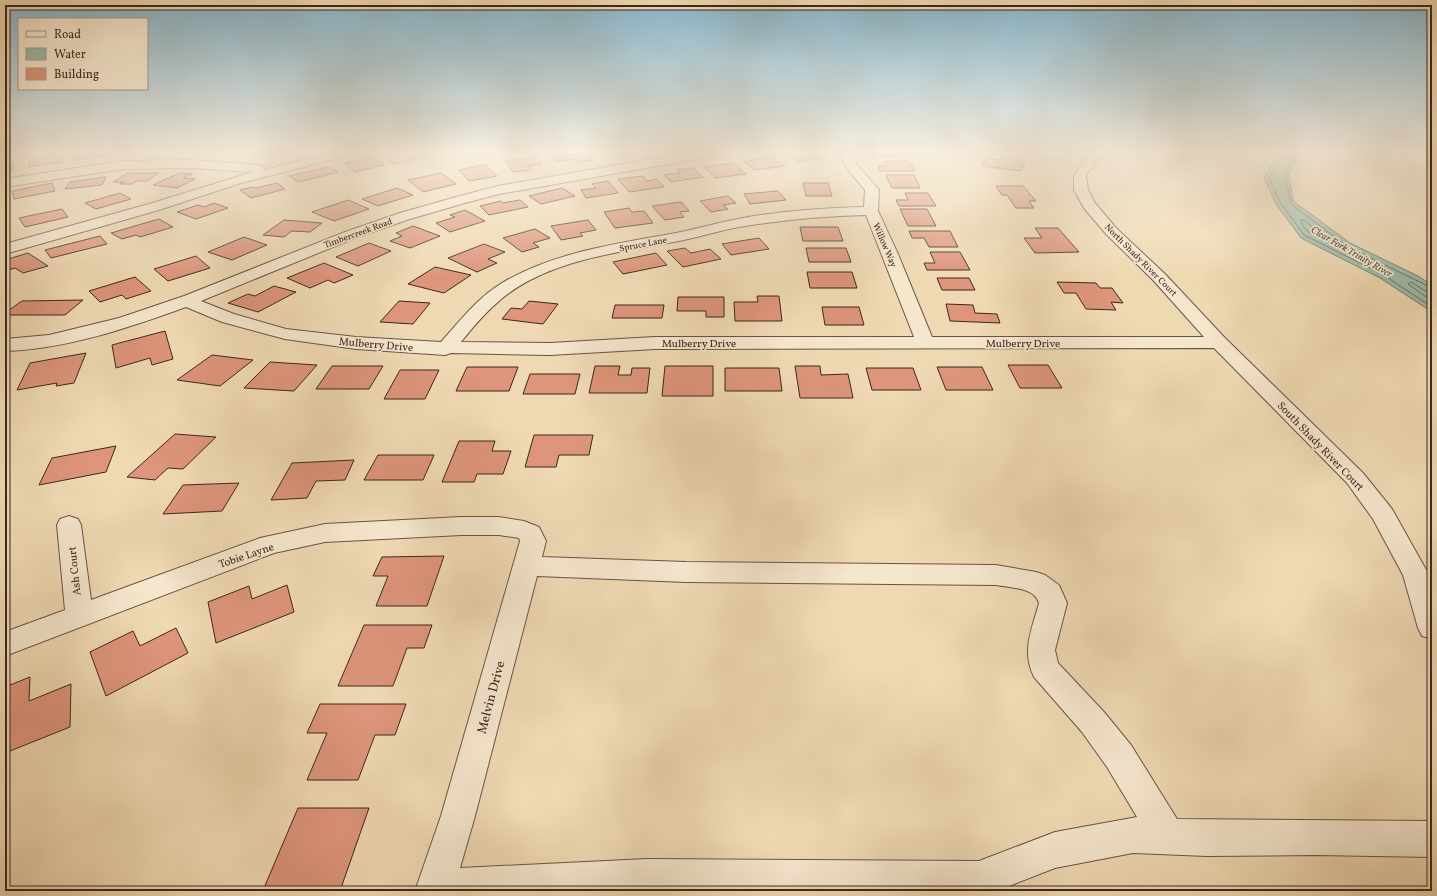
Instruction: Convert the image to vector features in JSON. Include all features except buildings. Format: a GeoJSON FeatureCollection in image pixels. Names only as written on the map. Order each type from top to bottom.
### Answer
{"type":"FeatureCollection","features":[{"type":"Feature","properties":{"kind":"street"},"geometry":{"type":"LineString","coordinates":[[5,249],[200,193]]}},
{"type":"Feature","properties":{"kind":"street","name":"Timbercreek Road"},"geometry":{"type":"LineString","coordinates":[[5,345],[18,345],[69,337],[125,323],[186,301],[350,235],[462,199],[487,193]]}},
{"type":"Feature","properties":{"kind":"street","name":"Willow Way"},"geometry":{"type":"LineString","coordinates":[[872,193],[871,211],[890,254],[925,343]]}},
{"type":"Feature","properties":{"kind":"street","name":"North Shady River Court"},"geometry":{"type":"LineString","coordinates":[[1083,193],[1089,205],[1111,231],[1164,282],[1220,342]]}},
{"type":"Feature","properties":{"kind":"street","name":"Spruce Lane"},"geometry":{"type":"LineString","coordinates":[[445,348],[492,297],[507,286],[560,262],[600,252],[740,223],[813,213],[871,211]]}},
{"type":"Feature","properties":{"kind":"street","name":"Mulberry Drive"},"geometry":{"type":"LineString","coordinates":[[186,301],[228,318],[285,334],[356,343],[445,348],[550,349],[655,343],[1220,342]]}},
{"type":"Feature","properties":{"kind":"street","name":"South Shady River Court"},"geometry":{"type":"LineString","coordinates":[[1220,342],[1355,478],[1383,515],[1416,575],[1432,628]]}},
{"type":"Feature","properties":{"kind":"street","name":"Ash Court"},"geometry":{"type":"LineString","coordinates":[[69,526],[79,616]]}},
{"type":"Feature","properties":{"kind":"street","name":"Tobie Layne"},"geometry":{"type":"LineString","coordinates":[[5,644],[269,545],[325,533],[461,526],[499,526]]}},
{"type":"Feature","properties":{"kind":"street","name":"Melvin Drive"},"geometry":{"type":"LineString","coordinates":[[434,889],[458,816],[533,541],[530,533],[524,530],[499,526]]}},
{"type":"Feature","properties":{"kind":"street"},"geometry":{"type":"LineString","coordinates":[[526,566],[686,572],[996,575],[1036,582],[1048,592],[1053,603],[1041,650],[1044,668],[1093,722],[1119,756],[1168,837]]}},
{"type":"Feature","properties":{"kind":"street"},"geometry":{"type":"LineString","coordinates":[[434,889],[647,877],[979,879],[1055,850],[1133,835],[1168,837],[1432,839]]}},
{"type":"Feature","properties":{"kind":"water","name":"Clear Fork Trinity River"},"geometry":{"type":"Polygon","coordinates":[[[1271,193],[1292,193],[1293,201],[1350,243],[1418,276],[1432,285],[1432,312],[1380,278],[1301,238],[1276,204],[1271,193]]]}}]}
